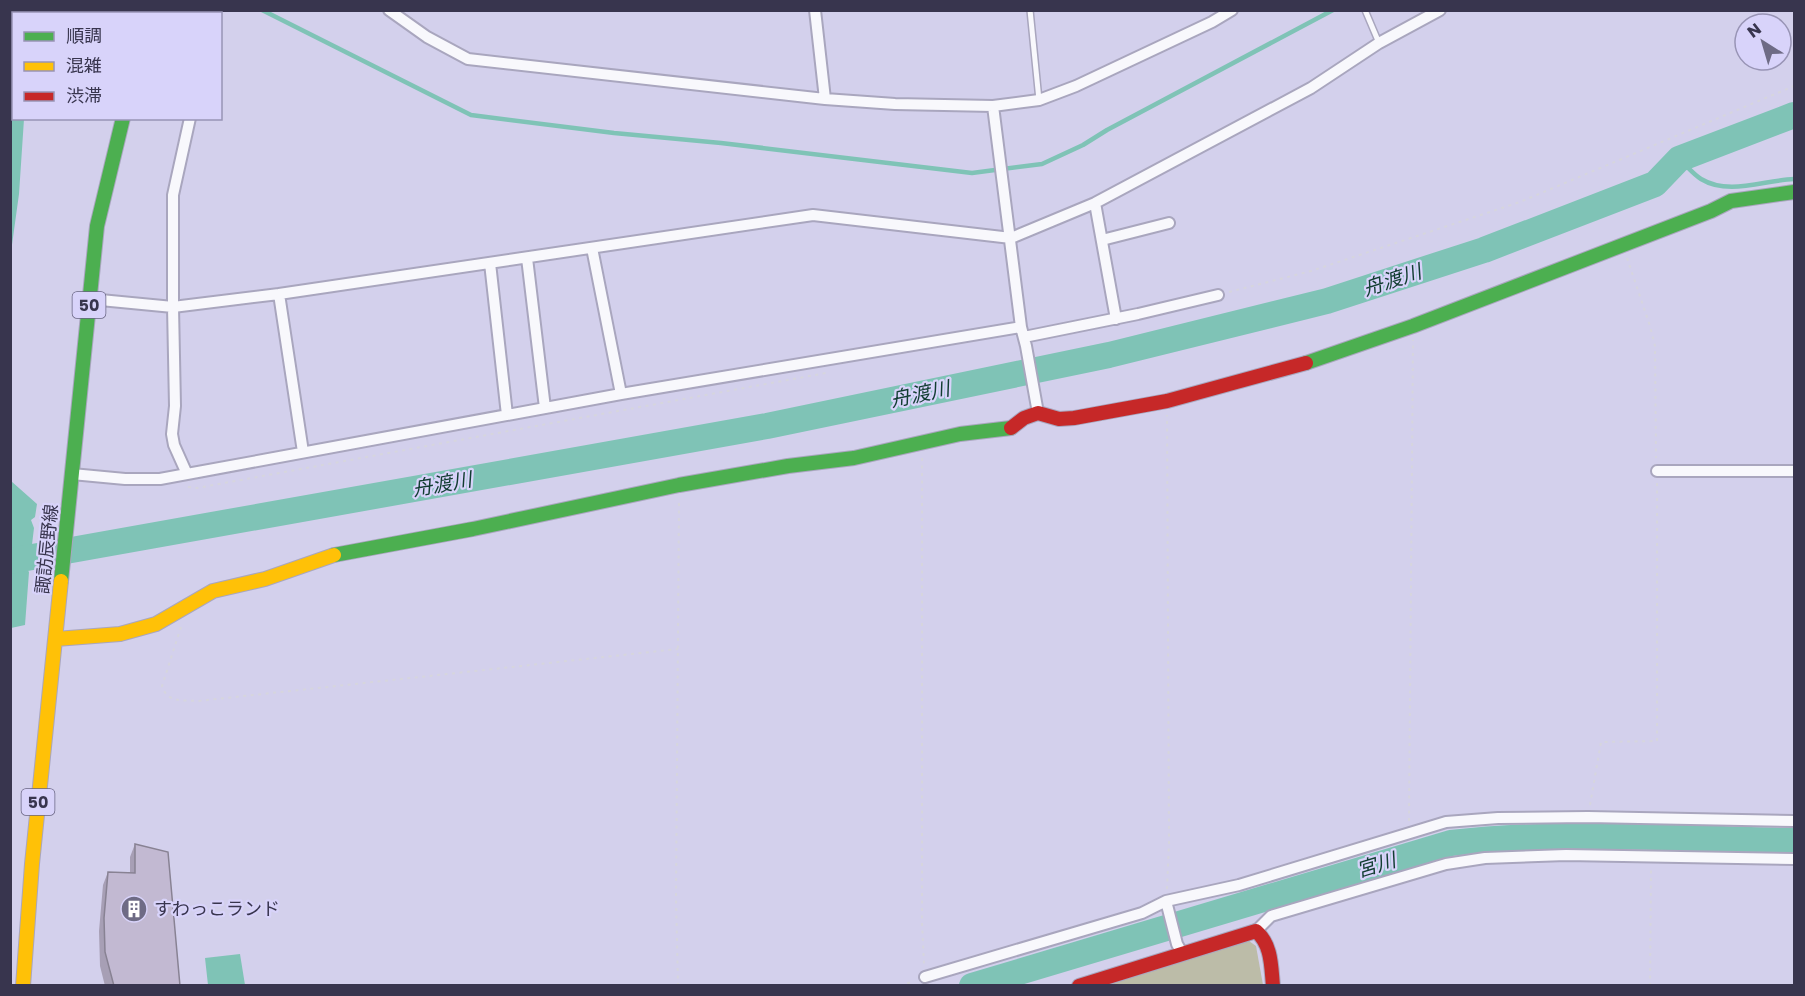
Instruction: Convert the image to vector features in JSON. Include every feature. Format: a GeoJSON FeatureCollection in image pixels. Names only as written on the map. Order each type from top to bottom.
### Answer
{"type":"FeatureCollection","features":[{"type":"Feature","properties":{"kind":"street"},"geometry":{"type":"LineString","coordinates":[[389,10],[426,37],[468,59],[825,99],[905,105],[993,106],[1039,100],[1076,86],[1211,16],[1232,10]]}},
{"type":"Feature","properties":{"kind":"street"},"geometry":{"type":"LineString","coordinates":[[815,10],[825,99]]}},
{"type":"Feature","properties":{"kind":"street"},"geometry":{"type":"LineString","coordinates":[[90,299],[173,308],[813,215],[1011,238],[1095,204],[1311,88],[1379,43],[1440,10]]}},
{"type":"Feature","properties":{"kind":"street"},"geometry":{"type":"LineString","coordinates":[[993,106],[1024,337],[1037,409]]}},
{"type":"Feature","properties":{"kind":"street","name":"諏訪辰野線"},"geometry":{"type":"LineString","coordinates":[[23,986],[32,864],[98,226],[123,120]]}},
{"type":"Feature","properties":{"kind":"street"},"geometry":{"type":"LineString","coordinates":[[187,474],[174,445],[172,434],[175,406],[173,195],[190,120]]}},
{"type":"Feature","properties":{"kind":"street"},"geometry":{"type":"LineString","coordinates":[[1037,409],[1059,419],[1074,418],[1167,401],[1287,370],[1413,326],[1712,211],[1731,201],[1794,192]]}},
{"type":"Feature","properties":{"kind":"street"},"geometry":{"type":"LineString","coordinates":[[1095,204],[1116,319]]}},
{"type":"Feature","properties":{"kind":"street"},"geometry":{"type":"LineString","coordinates":[[1102,240],[1169,223]]}},
{"type":"Feature","properties":{"kind":"street"},"geometry":{"type":"LineString","coordinates":[[592,248],[621,394]]}},
{"type":"Feature","properties":{"kind":"street"},"geometry":{"type":"LineString","coordinates":[[527,258],[545,408]]}},
{"type":"Feature","properties":{"kind":"street"},"geometry":{"type":"LineString","coordinates":[[490,263],[507,415]]}},
{"type":"Feature","properties":{"kind":"street"},"geometry":{"type":"LineString","coordinates":[[279,294],[303,452]]}},
{"type":"Feature","properties":{"kind":"street"},"geometry":{"type":"LineString","coordinates":[[72,474],[160,479],[621,394],[1024,337],[1116,319],[1218,295]]}},
{"type":"Feature","properties":{"kind":"street"},"geometry":{"type":"LineString","coordinates":[[56,639],[120,634],[156,624],[213,591],[265,579],[338,554],[473,529],[679,486],[788,466],[854,458],[960,434],[1011,428],[1037,409]]}},
{"type":"Feature","properties":{"kind":"street"},"geometry":{"type":"LineString","coordinates":[[1657,471],[1794,471]]}},
{"type":"Feature","properties":{"kind":"street"},"geometry":{"type":"LineString","coordinates":[[925,977],[1446,822],[1488,818],[1588,817],[1794,821]]}},
{"type":"Feature","properties":{"kind":"street"},"geometry":{"type":"LineString","coordinates":[[1079,986],[1180,949],[1256,931],[1271,916],[1411,873],[1459,861],[1566,855],[1794,859]]}},
{"type":"Feature","properties":{"kind":"street"},"geometry":{"type":"LineString","coordinates":[[1166,904],[1180,949]]}},
{"type":"Feature","properties":{"kind":"street"},"geometry":{"type":"LineString","coordinates":[[1256,931],[1263,935],[1266,942],[1274,986]]}},
{"type":"Feature","properties":{"kind":"lane"},"geometry":{"type":"LineString","coordinates":[[1030,10],[1039,100]]}},
{"type":"Feature","properties":{"kind":"lane"},"geometry":{"type":"LineString","coordinates":[[1365,10],[1379,43]]}},
{"type":"Feature","properties":{"kind":"path"},"geometry":{"type":"LineString","coordinates":[[1218,295],[1311,271],[1520,202],[1794,86]]}},
{"type":"Feature","properties":{"kind":"path"},"geometry":{"type":"LineString","coordinates":[[1588,817],[1601,742],[1657,741],[1655,346],[1622,244]]}},
{"type":"Feature","properties":{"kind":"path"},"geometry":{"type":"LineString","coordinates":[[1409,832],[1413,326]]}},
{"type":"Feature","properties":{"kind":"path"},"geometry":{"type":"LineString","coordinates":[[188,487],[197,488],[826,374]]}},
{"type":"Feature","properties":{"kind":"path"},"geometry":{"type":"LineString","coordinates":[[1166,904],[1169,843],[1167,401]]}},
{"type":"Feature","properties":{"kind":"path"},"geometry":{"type":"LineString","coordinates":[[922,443],[922,923],[925,977]]}},
{"type":"Feature","properties":{"kind":"path"},"geometry":{"type":"LineString","coordinates":[[678,986],[676,897],[679,486]]}},
{"type":"Feature","properties":{"kind":"path"},"geometry":{"type":"LineString","coordinates":[[188,606],[162,686],[164,693],[171,699],[198,701],[678,649]]}},
{"type":"Feature","properties":{"kind":"path"},"geometry":{"type":"LineString","coordinates":[[1650,986],[1651,858]]}},
{"type":"Feature","properties":{"kind":"shaded area"},"geometry":{"type":"Polygon","coordinates":[[[11,10],[58,11],[12,12],[12,120],[24,120],[19,194],[11,252],[11,10]]]}},
{"type":"Feature","properties":{"kind":"shaded area"},"geometry":{"type":"Polygon","coordinates":[[[11,481],[37,504],[35,517],[31,520],[34,528],[30,561],[26,563],[29,572],[25,625],[11,628],[11,481]]]}},
{"type":"Feature","properties":{"kind":"shaded area"},"geometry":{"type":"Polygon","coordinates":[[[1249,941],[1256,946],[1263,985],[1108,985],[1249,941]]]}},
{"type":"Feature","properties":{"kind":"shaded area"},"geometry":{"type":"Polygon","coordinates":[[[240,954],[245,985],[208,985],[205,958],[240,954]]]}},
{"type":"Feature","properties":{"kind":"building","name":"すわっこランド"},"geometry":{"type":"Polygon","coordinates":[[[135,844],[168,852],[180,986],[114,986],[105,952],[104,918],[108,872],[135,873],[135,844]]]}},
{"type":"Feature","properties":{"kind":"waterway"},"geometry":{"type":"LineString","coordinates":[[262,10],[471,115],[972,173],[1042,164],[1083,145],[1333,10]]}},
{"type":"Feature","properties":{"kind":"waterway","name":"舟渡川"},"geometry":{"type":"LineString","coordinates":[[10,561],[767,426],[1109,355],[1327,301],[1484,250],[1655,184],[1679,159],[1794,115]]}},
{"type":"Feature","properties":{"kind":"waterway"},"geometry":{"type":"LineString","coordinates":[[1679,159],[1701,179],[1723,186],[1747,186],[1794,179]]}},
{"type":"Feature","properties":{"kind":"waterway","name":"宮川"},"geometry":{"type":"LineString","coordinates":[[972,986],[1451,843],[1579,836],[1794,841]]}},
{"type":"Feature","properties":{"kind":"traffic: fast"},"geometry":{"type":"LineString","coordinates":[[61,581],[97,226],[123,120]]}},
{"type":"Feature","properties":{"kind":"traffic: fast"},"geometry":{"type":"LineString","coordinates":[[1306,363],[1413,326],[1711,211],[1731,201],[1794,192]]}},
{"type":"Feature","properties":{"kind":"traffic: fast"},"geometry":{"type":"LineString","coordinates":[[334,555],[473,529],[679,485],[788,466],[854,458],[960,434],[1011,428]]}},
{"type":"Feature","properties":{"kind":"traffic: slow"},"geometry":{"type":"LineString","coordinates":[[56,639],[120,634],[156,624],[213,591],[265,579],[334,555]]}},
{"type":"Feature","properties":{"kind":"traffic: slow"},"geometry":{"type":"LineString","coordinates":[[23,986],[32,864],[61,581]]}},
{"type":"Feature","properties":{"kind":"traffic: jam"},"geometry":{"type":"LineString","coordinates":[[1011,428],[1024,418],[1038,413],[1059,419],[1074,418],[1167,401],[1306,363]]}},
{"type":"Feature","properties":{"kind":"traffic: jam"},"geometry":{"type":"LineString","coordinates":[[1079,986],[1256,931],[1268,949],[1273,986]]}},
{"type":"Feature","properties":{"kind":"place","name":"すわっこランド"},"geometry":{"type":"Point","coordinates":[134,909]}}]}
